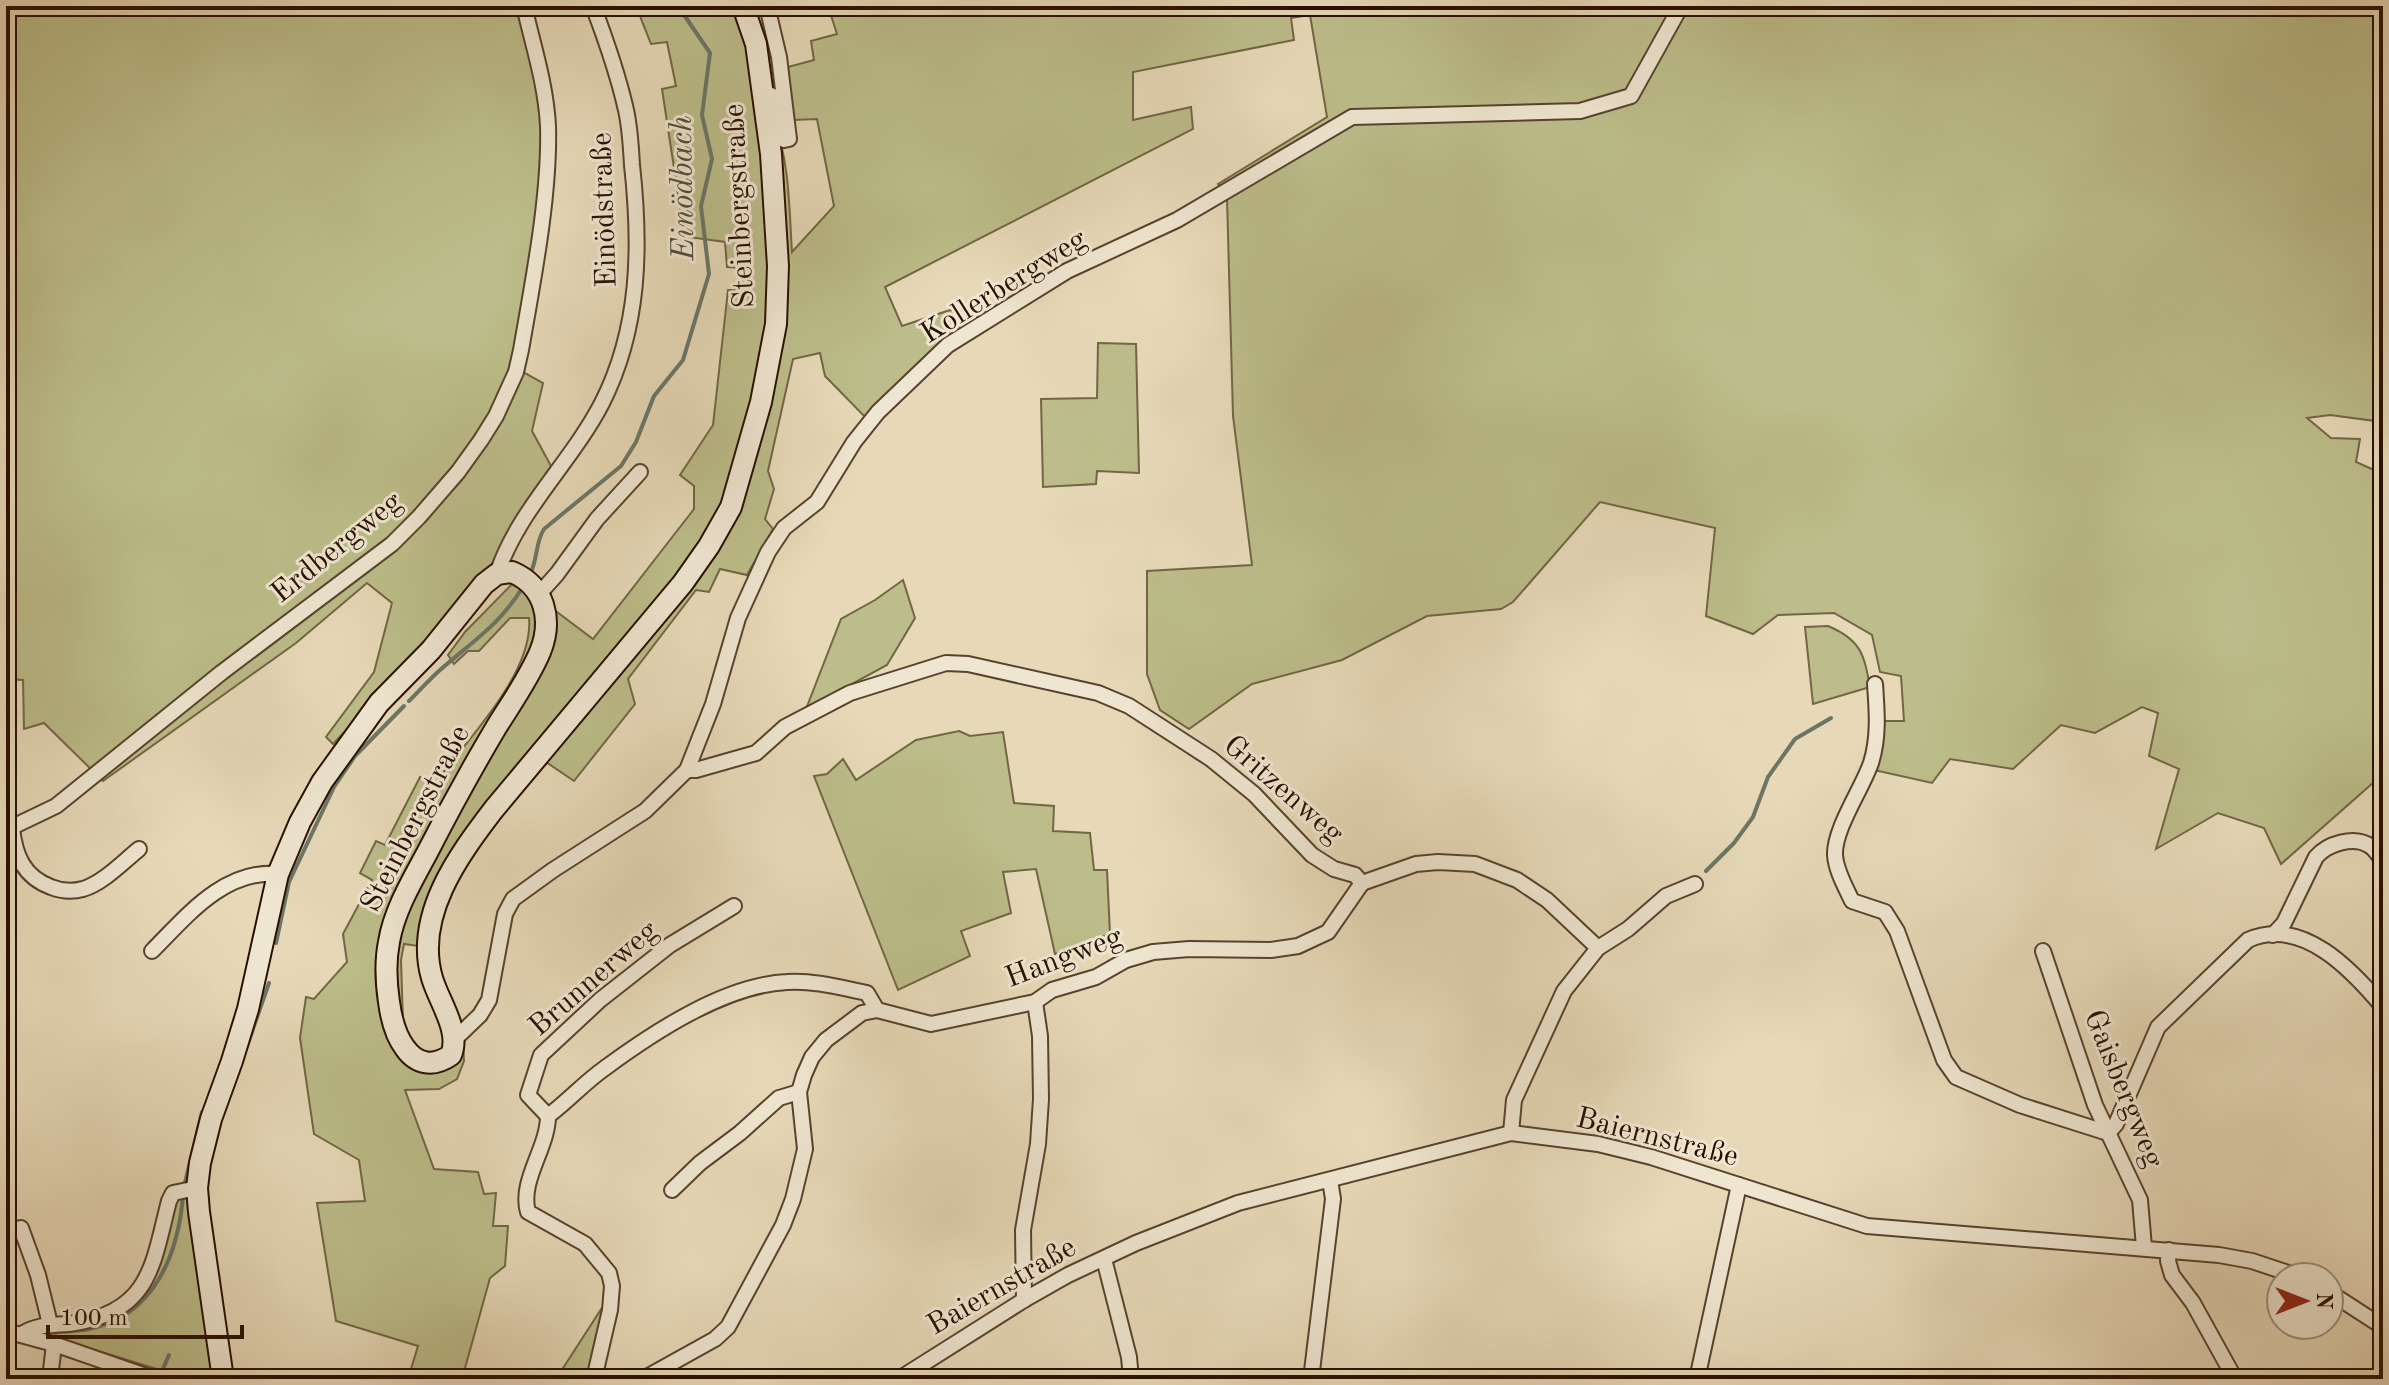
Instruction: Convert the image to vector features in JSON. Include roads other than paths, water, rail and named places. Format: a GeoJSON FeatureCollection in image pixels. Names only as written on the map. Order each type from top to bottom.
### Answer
{"type":"FeatureCollection","features":[{"type":"Feature","properties":{"kind":"main road","name":"Steinbergstraße"},"geometry":{"type":"LineString","coordinates":[[536,589],[546,615],[540,651],[468,775],[405,894],[389,940],[387,991],[390,1013],[403,1046],[420,1061],[437,1063],[451,1055],[454,1040],[431,976],[427,953],[428,932],[435,905],[448,877],[494,809],[683,583],[731,507],[761,402],[776,324],[778,266],[764,96],[756,44],[743,6]]}},
{"type":"Feature","properties":{"kind":"main road"},"geometry":{"type":"LineString","coordinates":[[223,1379],[184,1190],[200,1163],[211,1119],[248,1009],[278,874],[300,822],[322,782],[379,703],[431,650],[484,584],[504,573],[536,589]]}},
{"type":"Feature","properties":{"kind":"street","name":"Erdbergweg"},"geometry":{"type":"LineString","coordinates":[[9,829],[56,806],[299,613],[369,564],[419,517],[481,440],[506,394],[521,350],[546,174],[548,125],[544,92],[524,6]]}},
{"type":"Feature","properties":{"kind":"street","name":"Einödstraße"},"geometry":{"type":"LineString","coordinates":[[504,573],[529,510],[574,451],[602,402],[619,362],[633,310],[638,269],[635,190],[627,114],[612,58],[593,6]]}},
{"type":"Feature","properties":{"kind":"street"},"geometry":{"type":"LineString","coordinates":[[764,96],[771,95],[784,140],[789,139],[779,57],[767,6]]}},
{"type":"Feature","properties":{"kind":"street","name":"Kollerbergweg"},"geometry":{"type":"LineString","coordinates":[[454,1040],[480,1015],[489,1000],[505,914],[513,899],[645,811],[687,770],[713,704],[738,618],[768,552],[784,528],[817,502],[854,442],[878,412],[948,345],[1067,271],[1177,220],[1352,117],[1580,111],[1631,96],[1681,6]]}},
{"type":"Feature","properties":{"kind":"street"},"geometry":{"type":"LineString","coordinates":[[536,589],[557,574],[597,519],[640,472]]}},
{"type":"Feature","properties":{"kind":"street","name":"Gritzenweg"},"geometry":{"type":"LineString","coordinates":[[687,770],[756,753],[785,727],[850,693],[946,663],[968,664],[1098,693],[1129,706],[1211,759],[1244,785],[1312,855],[1334,869],[1355,875],[1362,883]]}},
{"type":"Feature","properties":{"kind":"street"},"geometry":{"type":"LineString","coordinates":[[1875,684],[1876,742],[1835,856],[1852,901],[1885,912],[1891,921],[1944,1060],[1956,1077],[2020,1105],[2108,1133],[2116,1124],[2158,1027],[2248,940],[2258,935],[2289,935],[2317,946],[2356,976],[2383,1007]]}},
{"type":"Feature","properties":{"kind":"street"},"geometry":{"type":"LineString","coordinates":[[9,829],[23,868],[37,882],[58,889],[83,889],[139,849]]}},
{"type":"Feature","properties":{"kind":"street"},"geometry":{"type":"LineString","coordinates":[[2273,935],[2284,923],[2320,852],[2353,841],[2369,845],[2383,861]]}},
{"type":"Feature","properties":{"kind":"street"},"geometry":{"type":"LineString","coordinates":[[1362,883],[1416,864],[1475,864],[1517,880],[1547,900],[1598,948]]}},
{"type":"Feature","properties":{"kind":"street"},"geometry":{"type":"LineString","coordinates":[[152,951],[198,905],[227,885],[254,874],[278,874]]}},
{"type":"Feature","properties":{"kind":"street","name":"Hangweg"},"geometry":{"type":"LineString","coordinates":[[877,1010],[931,1024],[1035,1002],[1052,990],[1096,977],[1126,960],[1153,952],[1271,950],[1313,941],[1337,922],[1362,883]]}},
{"type":"Feature","properties":{"kind":"street"},"geometry":{"type":"LineString","coordinates":[[1511,1133],[1511,1112],[1524,1076],[1564,991],[1598,948],[1628,929],[1666,896],[1695,884]]}},
{"type":"Feature","properties":{"kind":"street","name":"Brunnerweg"},"geometry":{"type":"LineString","coordinates":[[548,1116],[528,1095],[541,1055],[600,1000],[670,945],[734,906]]}},
{"type":"Feature","properties":{"kind":"street","name":"Gaisbergweg"},"geometry":{"type":"LineString","coordinates":[[2043,951],[2095,1105],[2140,1200],[2144,1247]]}},
{"type":"Feature","properties":{"kind":"street"},"geometry":{"type":"LineString","coordinates":[[594,1379],[610,1310],[612,1286],[609,1273],[585,1244],[528,1212],[524,1198],[548,1133],[548,1116],[602,1070],[657,1034],[730,994],[787,982],[837,986],[867,993],[877,1010],[862,1013],[826,1040],[812,1057],[799,1092],[805,1149],[799,1181],[783,1225],[735,1315],[715,1339],[643,1379]]}},
{"type":"Feature","properties":{"kind":"street"},"geometry":{"type":"LineString","coordinates":[[1024,1300],[1023,1230],[1038,1144],[1041,1099],[1040,1036],[1035,1002]]}},
{"type":"Feature","properties":{"kind":"street"},"geometry":{"type":"LineString","coordinates":[[672,1190],[779,1098],[799,1092]]}},
{"type":"Feature","properties":{"kind":"street","name":"Baiernstraße"},"geometry":{"type":"LineString","coordinates":[[899,1379],[1024,1300],[1136,1243],[1238,1203],[1511,1133],[1598,1144],[1651,1157],[1867,1226],[2044,1242],[2144,1247],[2265,1265]]}},
{"type":"Feature","properties":{"kind":"street"},"geometry":{"type":"LineString","coordinates":[[1311,1379],[1333,1199],[1330,1180]]}},
{"type":"Feature","properties":{"kind":"street"},"geometry":{"type":"LineString","coordinates":[[1697,1379],[1739,1185]]}},
{"type":"Feature","properties":{"kind":"street"},"geometry":{"type":"LineString","coordinates":[[22,1334],[50,1324],[105,1316],[139,1293],[150,1273],[169,1201],[184,1190]]}},
{"type":"Feature","properties":{"kind":"street"},"geometry":{"type":"LineString","coordinates":[[6,1231],[21,1228],[38,1275],[50,1324]]}},
{"type":"Feature","properties":{"kind":"street"},"geometry":{"type":"LineString","coordinates":[[2169,1250],[2172,1275],[2193,1303],[2235,1379]]}},
{"type":"Feature","properties":{"kind":"street"},"geometry":{"type":"LineString","coordinates":[[1104,1259],[1129,1357],[1131,1379]]}},
{"type":"Feature","properties":{"kind":"street"},"geometry":{"type":"LineString","coordinates":[[2345,1302],[2383,1327]]}},
{"type":"Feature","properties":{"kind":"street"},"geometry":{"type":"LineString","coordinates":[[6,1331],[154,1378]]}},
{"type":"Feature","properties":{"kind":"street"},"geometry":{"type":"LineString","coordinates":[[50,1379],[54,1344]]}},
{"type":"Feature","properties":{"kind":"waterway","name":"Einödbach"},"geometry":{"type":"LineString","coordinates":[[530,574],[544,529],[621,466],[636,442],[654,396],[683,360],[709,274],[701,206],[712,159],[702,115],[710,53],[678,6]]}},
{"type":"Feature","properties":{"kind":"waterway","name":"Einödbach"},"geometry":{"type":"LineString","coordinates":[[409,701],[496,621],[524,585]]}},
{"type":"Feature","properties":{"kind":"waterway","name":"Einödbach"},"geometry":{"type":"LineString","coordinates":[[276,943],[289,882],[334,787],[355,756],[404,706]]}},
{"type":"Feature","properties":{"kind":"waterway"},"geometry":{"type":"LineString","coordinates":[[1706,871],[1734,843],[1753,817],[1768,777],[1795,739],[1831,718]]}},
{"type":"Feature","properties":{"kind":"waterway","name":"Einödbach"},"geometry":{"type":"LineString","coordinates":[[246,1049],[269,983]]}},
{"type":"Feature","properties":{"kind":"waterway","name":"Einödbach"},"geometry":{"type":"LineString","coordinates":[[184,1187],[202,1112]]}},
{"type":"Feature","properties":{"kind":"waterway","name":"Einödbach"},"geometry":{"type":"LineString","coordinates":[[58,1332],[89,1329],[111,1322],[146,1297],[168,1261],[183,1196]]}},
{"type":"Feature","properties":{"kind":"waterway","name":"Einödbach"},"geometry":{"type":"LineString","coordinates":[[159,1378],[169,1355]]}}]}
